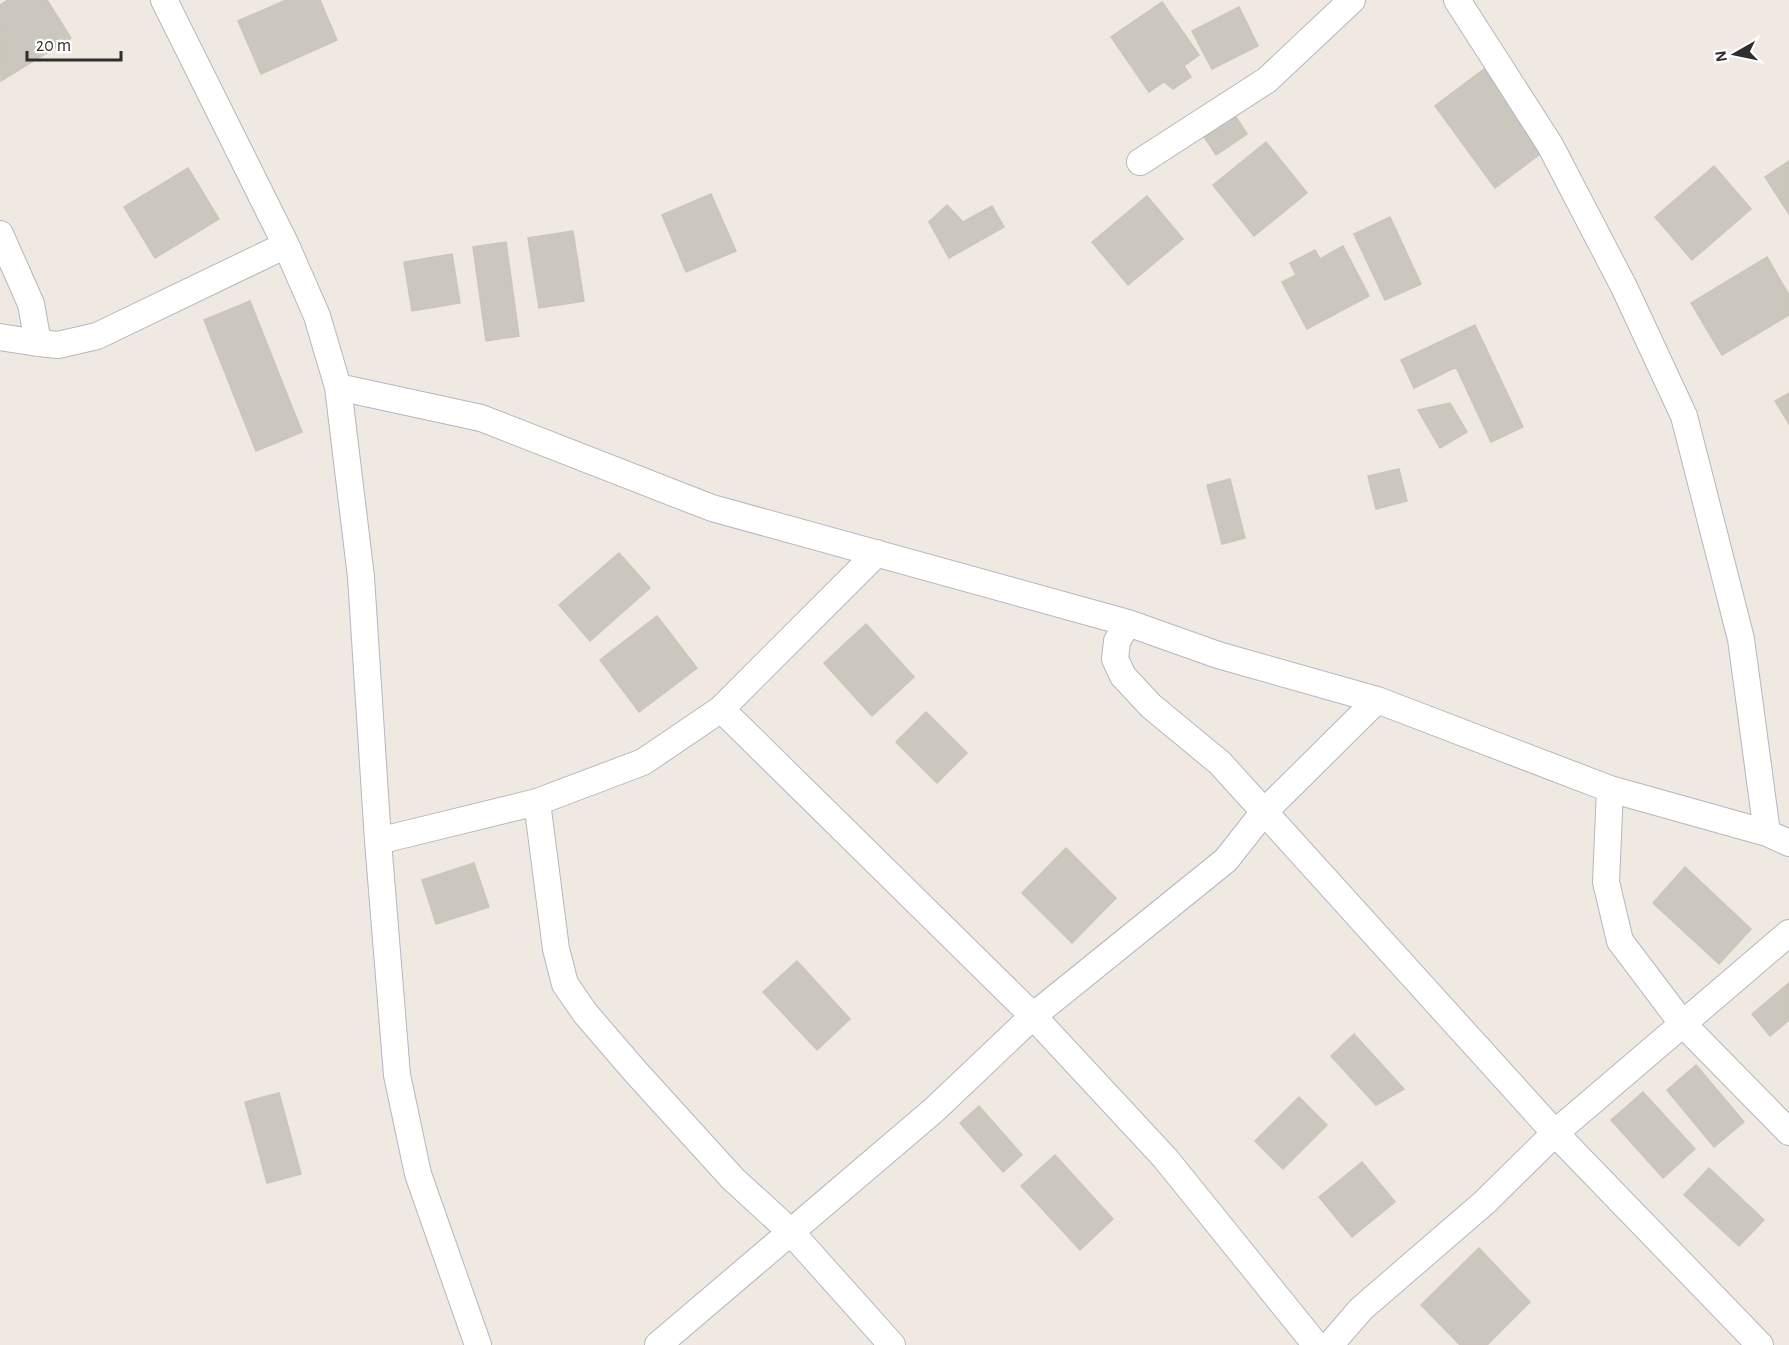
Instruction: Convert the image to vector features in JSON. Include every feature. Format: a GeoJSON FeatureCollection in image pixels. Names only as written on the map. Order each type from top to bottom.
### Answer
{"type":"FeatureCollection","features":[{"type":"Feature","properties":{"kind":"street"},"geometry":{"type":"LineString","coordinates":[[164,0],[286,245],[317,316],[338,387],[361,577],[378,841],[397,1075],[418,1174],[478,1345]]}},
{"type":"Feature","properties":{"kind":"street"},"geometry":{"type":"LineString","coordinates":[[1140,162],[1267,80],[1352,0]]}},
{"type":"Feature","properties":{"kind":"street"},"geometry":{"type":"LineString","coordinates":[[338,387],[481,418],[712,508],[1128,623],[1218,655],[1377,700],[1610,789],[1778,838],[1741,639],[1684,416],[1624,287],[1550,146],[1458,0]]}},
{"type":"Feature","properties":{"kind":"street"},"geometry":{"type":"LineString","coordinates":[[0,234],[31,304],[38,343]]}},
{"type":"Feature","properties":{"kind":"street"},"geometry":{"type":"LineString","coordinates":[[0,337],[58,345],[97,336],[286,245]]}},
{"type":"Feature","properties":{"kind":"street"},"geometry":{"type":"LineString","coordinates":[[378,841],[537,802],[643,762],[721,709],[877,553]]}},
{"type":"Feature","properties":{"kind":"street"},"geometry":{"type":"LineString","coordinates":[[1128,623],[1117,641],[1115,660],[1123,676],[1151,706],[1220,763],[1555,1133],[1760,1345]]}},
{"type":"Feature","properties":{"kind":"street"},"geometry":{"type":"LineString","coordinates":[[658,1345],[934,1110],[1033,1016],[1226,861],[1263,813],[1377,700]]}},
{"type":"Feature","properties":{"kind":"street"},"geometry":{"type":"LineString","coordinates":[[721,709],[1033,1016],[1165,1158],[1316,1345]]}},
{"type":"Feature","properties":{"kind":"street"},"geometry":{"type":"LineString","coordinates":[[1610,789],[1606,882],[1620,941],[1682,1023],[1789,1132]]}},
{"type":"Feature","properties":{"kind":"street"},"geometry":{"type":"LineString","coordinates":[[537,802],[556,949],[565,984],[585,1013],[733,1179],[790,1231],[892,1345]]}},
{"type":"Feature","properties":{"kind":"street"},"geometry":{"type":"LineString","coordinates":[[1330,1345],[1361,1309],[1485,1202],[1555,1133],[1789,933]]}},
{"type":"Feature","properties":{"kind":"building"},"geometry":{"type":"Polygon","coordinates":[[[8,0],[47,0],[71,38],[1,81],[0,5],[8,0]]]}},
{"type":"Feature","properties":{"kind":"building"},"geometry":{"type":"Polygon","coordinates":[[[286,0],[320,0],[337,40],[261,74],[238,21],[286,0]]]}},
{"type":"Feature","properties":{"kind":"building"},"geometry":{"type":"Polygon","coordinates":[[[1162,2],[1199,55],[1184,66],[1191,77],[1173,89],[1164,82],[1149,92],[1111,37],[1162,2]]]}},
{"type":"Feature","properties":{"kind":"building"},"geometry":{"type":"Polygon","coordinates":[[[1239,7],[1258,46],[1212,69],[1192,31],[1239,7]]]}},
{"type":"Feature","properties":{"kind":"building"},"geometry":{"type":"Polygon","coordinates":[[[1484,69],[1544,151],[1495,188],[1435,106],[1484,69]]]}},
{"type":"Feature","properties":{"kind":"building"},"geometry":{"type":"Polygon","coordinates":[[[1234,114],[1247,134],[1216,155],[1203,135],[1234,114]]]}},
{"type":"Feature","properties":{"kind":"building"},"geometry":{"type":"Polygon","coordinates":[[[1266,142],[1307,193],[1254,236],[1213,185],[1266,142]]]}},
{"type":"Feature","properties":{"kind":"building"},"geometry":{"type":"Polygon","coordinates":[[[1789,161],[1789,214],[1765,177],[1789,161]]]}},
{"type":"Feature","properties":{"kind":"building"},"geometry":{"type":"Polygon","coordinates":[[[1714,166],[1751,209],[1692,260],[1655,217],[1714,166]]]}},
{"type":"Feature","properties":{"kind":"building"},"geometry":{"type":"Polygon","coordinates":[[[188,168],[219,219],[155,258],[124,207],[188,168]]]}},
{"type":"Feature","properties":{"kind":"building"},"geometry":{"type":"Polygon","coordinates":[[[711,194],[736,251],[686,272],[662,215],[711,194]]]}},
{"type":"Feature","properties":{"kind":"building"},"geometry":{"type":"Polygon","coordinates":[[[1147,196],[1183,239],[1128,285],[1092,242],[1147,196]]]}},
{"type":"Feature","properties":{"kind":"building"},"geometry":{"type":"Polygon","coordinates":[[[947,205],[963,222],[992,206],[1004,227],[949,258],[929,222],[947,205]]]}},
{"type":"Feature","properties":{"kind":"building"},"geometry":{"type":"Polygon","coordinates":[[[1390,217],[1421,284],[1385,300],[1354,234],[1390,217]]]}},
{"type":"Feature","properties":{"kind":"building"},"geometry":{"type":"Polygon","coordinates":[[[573,231],[584,301],[539,308],[528,238],[573,231]]]}},
{"type":"Feature","properties":{"kind":"building"},"geometry":{"type":"Polygon","coordinates":[[[506,242],[519,336],[486,341],[473,247],[506,242]]]}},
{"type":"Feature","properties":{"kind":"building"},"geometry":{"type":"Polygon","coordinates":[[[1343,246],[1369,296],[1307,329],[1282,282],[1296,275],[1290,263],[1315,250],[1320,259],[1343,246]]]}},
{"type":"Feature","properties":{"kind":"building"},"geometry":{"type":"Polygon","coordinates":[[[452,254],[460,303],[412,311],[404,262],[452,254]]]}},
{"type":"Feature","properties":{"kind":"building"},"geometry":{"type":"Polygon","coordinates":[[[1767,257],[1789,295],[1789,315],[1722,355],[1691,303],[1767,257]]]}},
{"type":"Feature","properties":{"kind":"building"},"geometry":{"type":"Polygon","coordinates":[[[250,301],[302,432],[256,451],[204,320],[250,301]]]}},
{"type":"Feature","properties":{"kind":"building"},"geometry":{"type":"Polygon","coordinates":[[[1475,325],[1523,427],[1491,442],[1456,367],[1414,388],[1401,360],[1475,325]]]}},
{"type":"Feature","properties":{"kind":"building"},"geometry":{"type":"Polygon","coordinates":[[[1789,393],[1789,424],[1775,401],[1789,393]]]}},
{"type":"Feature","properties":{"kind":"building"},"geometry":{"type":"Polygon","coordinates":[[[1450,403],[1467,432],[1440,448],[1418,410],[1450,403]]]}},
{"type":"Feature","properties":{"kind":"building"},"geometry":{"type":"Polygon","coordinates":[[[1399,469],[1407,501],[1376,509],[1368,476],[1399,469]]]}},
{"type":"Feature","properties":{"kind":"building"},"geometry":{"type":"Polygon","coordinates":[[[1230,479],[1245,538],[1222,544],[1207,485],[1230,479]]]}},
{"type":"Feature","properties":{"kind":"building"},"geometry":{"type":"Polygon","coordinates":[[[619,553],[650,588],[590,641],[559,605],[619,553]]]}},
{"type":"Feature","properties":{"kind":"building"},"geometry":{"type":"Polygon","coordinates":[[[657,616],[697,668],[639,712],[600,660],[657,616]]]}},
{"type":"Feature","properties":{"kind":"building"},"geometry":{"type":"Polygon","coordinates":[[[866,624],[914,677],[872,716],[824,663],[866,624]]]}},
{"type":"Feature","properties":{"kind":"building"},"geometry":{"type":"Polygon","coordinates":[[[926,712],[967,753],[937,783],[896,742],[926,712]]]}},
{"type":"Feature","properties":{"kind":"building"},"geometry":{"type":"Polygon","coordinates":[[[1066,848],[1116,898],[1072,943],[1022,893],[1066,848]]]}},
{"type":"Feature","properties":{"kind":"building"},"geometry":{"type":"Polygon","coordinates":[[[474,863],[489,907],[436,924],[422,880],[474,863]]]}},
{"type":"Feature","properties":{"kind":"building"},"geometry":{"type":"Polygon","coordinates":[[[1685,867],[1751,929],[1719,964],[1653,903],[1685,867]]]}},
{"type":"Feature","properties":{"kind":"building"},"geometry":{"type":"Polygon","coordinates":[[[797,961],[850,1019],[817,1050],[763,992],[797,961]]]}},
{"type":"Feature","properties":{"kind":"building"},"geometry":{"type":"Polygon","coordinates":[[[1789,983],[1789,1020],[1770,1036],[1752,1014],[1789,983]]]}},
{"type":"Feature","properties":{"kind":"building"},"geometry":{"type":"Polygon","coordinates":[[[1354,1034],[1404,1089],[1376,1105],[1331,1056],[1354,1034]]]}},
{"type":"Feature","properties":{"kind":"building"},"geometry":{"type":"Polygon","coordinates":[[[1696,1065],[1744,1122],[1714,1147],[1667,1090],[1696,1065]]]}},
{"type":"Feature","properties":{"kind":"building"},"geometry":{"type":"Polygon","coordinates":[[[1643,1092],[1695,1149],[1663,1178],[1611,1120],[1643,1092]]]}},
{"type":"Feature","properties":{"kind":"building"},"geometry":{"type":"Polygon","coordinates":[[[279,1093],[301,1174],[267,1183],[245,1102],[279,1093]]]}},
{"type":"Feature","properties":{"kind":"building"},"geometry":{"type":"Polygon","coordinates":[[[1299,1097],[1327,1125],[1283,1169],[1255,1141],[1299,1097]]]}},
{"type":"Feature","properties":{"kind":"building"},"geometry":{"type":"Polygon","coordinates":[[[979,1106],[1022,1155],[1003,1172],[960,1123],[979,1106]]]}},
{"type":"Feature","properties":{"kind":"building"},"geometry":{"type":"Polygon","coordinates":[[[1055,1155],[1113,1219],[1080,1250],[1021,1186],[1055,1155]]]}},
{"type":"Feature","properties":{"kind":"building"},"geometry":{"type":"Polygon","coordinates":[[[1362,1162],[1395,1202],[1352,1237],[1319,1197],[1362,1162]]]}},
{"type":"Feature","properties":{"kind":"building"},"geometry":{"type":"Polygon","coordinates":[[[1709,1168],[1764,1220],[1739,1246],[1684,1195],[1709,1168]]]}},
{"type":"Feature","properties":{"kind":"building"},"geometry":{"type":"Polygon","coordinates":[[[1479,1248],[1530,1302],[1487,1345],[1460,1345],[1421,1305],[1479,1248]]]}}]}
